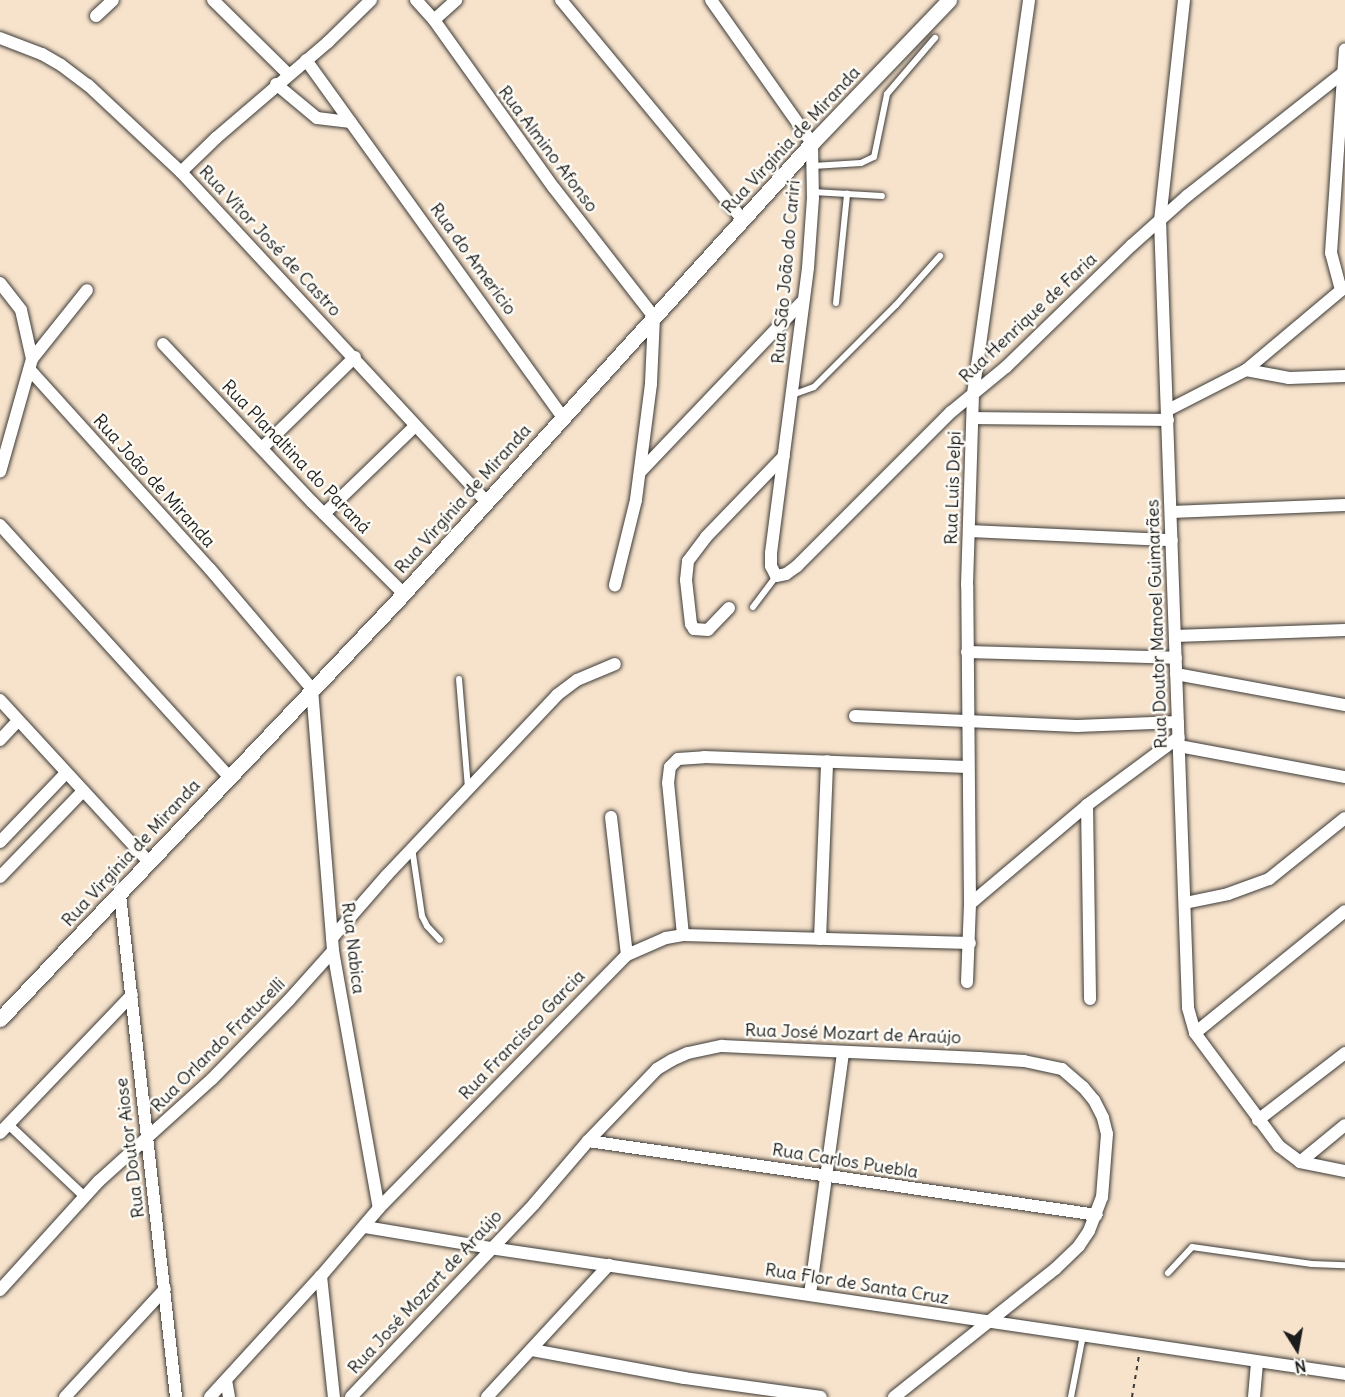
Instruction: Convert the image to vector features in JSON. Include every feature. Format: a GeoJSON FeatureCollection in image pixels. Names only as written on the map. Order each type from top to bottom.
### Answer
{"type":"FeatureCollection","features":[{"type":"Feature","properties":{"kind":"street"},"geometry":{"type":"LineString","coordinates":[[96,16],[113,0]]}},
{"type":"Feature","properties":{"kind":"street"},"geometry":{"type":"LineString","coordinates":[[213,0],[288,74]]}},
{"type":"Feature","properties":{"kind":"street"},"geometry":{"type":"LineString","coordinates":[[181,172],[371,0]]}},
{"type":"Feature","properties":{"kind":"street","name":"Rua Almino Afonso"},"geometry":{"type":"LineString","coordinates":[[416,0],[434,20],[554,188],[654,317]]}},
{"type":"Feature","properties":{"kind":"street"},"geometry":{"type":"LineString","coordinates":[[434,20],[456,0]]}},
{"type":"Feature","properties":{"kind":"street"},"geometry":{"type":"LineString","coordinates":[[561,0],[742,220]]}},
{"type":"Feature","properties":{"kind":"street"},"geometry":{"type":"LineString","coordinates":[[711,0],[812,143]]}},
{"type":"Feature","properties":{"kind":"street","name":"Rua Virgínia de Miranda"},"geometry":{"type":"LineString","coordinates":[[0,1019],[120,895],[403,593],[812,143],[949,0]]}},
{"type":"Feature","properties":{"kind":"street","name":"Rua Luis Delpi"},"geometry":{"type":"LineString","coordinates":[[967,981],[970,904],[967,652],[973,394],[1029,0]]}},
{"type":"Feature","properties":{"kind":"street","name":"Rua Doutor Manoel Guimarães"},"geometry":{"type":"LineString","coordinates":[[1184,0],[1160,220],[1188,1008],[1195,1033],[1279,1146],[1300,1162],[1345,1171]]}},
{"type":"Feature","properties":{"kind":"street","name":"Rua Vítor José de Castro"},"geometry":{"type":"LineString","coordinates":[[0,38],[42,54],[61,65],[88,86],[181,172],[487,502]]}},
{"type":"Feature","properties":{"kind":"street"},"geometry":{"type":"LineString","coordinates":[[973,418],[1168,415],[1246,370],[1343,289],[1331,254],[1343,127],[1345,50]]}},
{"type":"Feature","properties":{"kind":"street","name":"Rua do Amerício"},"geometry":{"type":"LineString","coordinates":[[306,60],[563,417]]}},
{"type":"Feature","properties":{"kind":"street","name":"Rua Henrique de Faria"},"geometry":{"type":"LineString","coordinates":[[776,576],[786,574],[797,566],[973,394],[1006,367],[1160,220],[1344,72]]}},
{"type":"Feature","properties":{"kind":"street"},"geometry":{"type":"LineString","coordinates":[[276,84],[317,118],[330,122],[351,122]]}},
{"type":"Feature","properties":{"kind":"street","name":"Rua São João do Cariri"},"geometry":{"type":"LineString","coordinates":[[776,576],[771,566],[771,553],[803,301],[813,192],[812,143]]}},
{"type":"Feature","properties":{"kind":"street","name":"Rua João de Miranda"},"geometry":{"type":"LineString","coordinates":[[0,283],[21,310],[31,365],[312,689]]}},
{"type":"Feature","properties":{"kind":"street"},"geometry":{"type":"LineString","coordinates":[[0,472],[31,365],[87,290]]}},
{"type":"Feature","properties":{"kind":"street"},"geometry":{"type":"LineString","coordinates":[[640,472],[803,301]]}},
{"type":"Feature","properties":{"kind":"street"},"geometry":{"type":"LineString","coordinates":[[615,585],[640,472],[651,384],[654,317]]}},
{"type":"Feature","properties":{"kind":"street","name":"Rua Planaltina do Paraná"},"geometry":{"type":"LineString","coordinates":[[163,344],[324,514],[403,593]]}},
{"type":"Feature","properties":{"kind":"street"},"geometry":{"type":"LineString","coordinates":[[262,448],[355,357]]}},
{"type":"Feature","properties":{"kind":"street"},"geometry":{"type":"LineString","coordinates":[[1246,370],[1289,378],[1345,376]]}},
{"type":"Feature","properties":{"kind":"street"},"geometry":{"type":"LineString","coordinates":[[324,514],[416,426]]}},
{"type":"Feature","properties":{"kind":"street"},"geometry":{"type":"LineString","coordinates":[[729,608],[708,630],[700,631],[692,627],[686,580],[688,561],[706,537],[783,456]]}},
{"type":"Feature","properties":{"kind":"street"},"geometry":{"type":"LineString","coordinates":[[1171,512],[1345,505]]}},
{"type":"Feature","properties":{"kind":"street"},"geometry":{"type":"LineString","coordinates":[[0,525],[230,778]]}},
{"type":"Feature","properties":{"kind":"street"},"geometry":{"type":"LineString","coordinates":[[970,531],[1172,540]]}},
{"type":"Feature","properties":{"kind":"street"},"geometry":{"type":"LineString","coordinates":[[1175,636],[1345,630]]}},
{"type":"Feature","properties":{"kind":"street"},"geometry":{"type":"LineString","coordinates":[[967,652],[1176,658]]}},
{"type":"Feature","properties":{"kind":"street","name":"Rua Orlando Fratucelli"},"geometry":{"type":"LineString","coordinates":[[0,1290],[84,1196],[147,1140],[274,1016],[412,848],[563,690],[582,677],[615,664]]}},
{"type":"Feature","properties":{"kind":"street"},"geometry":{"type":"LineString","coordinates":[[1176,674],[1345,705]]}},
{"type":"Feature","properties":{"kind":"street","name":"Rua Nabica"},"geometry":{"type":"LineString","coordinates":[[312,689],[332,944],[378,1208]]}},
{"type":"Feature","properties":{"kind":"street"},"geometry":{"type":"LineString","coordinates":[[0,700],[82,792],[149,862]]}},
{"type":"Feature","properties":{"kind":"street"},"geometry":{"type":"LineString","coordinates":[[855,716],[1077,726],[1178,722]]}},
{"type":"Feature","properties":{"kind":"street"},"geometry":{"type":"LineString","coordinates":[[0,740],[18,720]]}},
{"type":"Feature","properties":{"kind":"street"},"geometry":{"type":"LineString","coordinates":[[970,904],[1088,805],[1179,742],[1345,777]]}},
{"type":"Feature","properties":{"kind":"street"},"geometry":{"type":"LineString","coordinates":[[683,935],[668,783],[669,772],[674,762],[686,757],[968,767]]}},
{"type":"Feature","properties":{"kind":"street"},"geometry":{"type":"LineString","coordinates":[[819,939],[827,761]]}},
{"type":"Feature","properties":{"kind":"street"},"geometry":{"type":"LineString","coordinates":[[0,842],[66,774]]}},
{"type":"Feature","properties":{"kind":"street"},"geometry":{"type":"LineString","coordinates":[[0,877],[82,792]]}},
{"type":"Feature","properties":{"kind":"street"},"geometry":{"type":"LineString","coordinates":[[1088,805],[1090,999]]}},
{"type":"Feature","properties":{"kind":"street"},"geometry":{"type":"LineString","coordinates":[[611,817],[627,955]]}},
{"type":"Feature","properties":{"kind":"street"},"geometry":{"type":"LineString","coordinates":[[1185,903],[1228,894],[1269,879],[1345,818]]}},
{"type":"Feature","properties":{"kind":"street","name":"Rua Doutor Aiose"},"geometry":{"type":"LineString","coordinates":[[120,895],[176,1397]]}},
{"type":"Feature","properties":{"kind":"street"},"geometry":{"type":"LineString","coordinates":[[1195,1033],[1345,911]]}},
{"type":"Feature","properties":{"kind":"street","name":"Rua Francisco Garcia"},"geometry":{"type":"LineString","coordinates":[[210,1397],[365,1227],[378,1208],[627,955],[666,938],[683,935],[970,943]]}},
{"type":"Feature","properties":{"kind":"street"},"geometry":{"type":"LineString","coordinates":[[84,1196],[4,1128],[132,995]]}},
{"type":"Feature","properties":{"kind":"street","name":"Rua José Mozart de Araújo"},"geometry":{"type":"LineString","coordinates":[[351,1397],[534,1204],[588,1141],[657,1070],[688,1053],[722,1046],[1024,1061],[1062,1069],[1094,1100],[1103,1118],[1108,1146],[1097,1215],[1079,1246],[1055,1269],[894,1397]]}},
{"type":"Feature","properties":{"kind":"street"},"geometry":{"type":"LineString","coordinates":[[810,1294],[843,1053]]}},
{"type":"Feature","properties":{"kind":"street"},"geometry":{"type":"LineString","coordinates":[[1258,1120],[1345,1053]]}},
{"type":"Feature","properties":{"kind":"street"},"geometry":{"type":"LineString","coordinates":[[1300,1162],[1345,1125]]}},
{"type":"Feature","properties":{"kind":"street","name":"Rua Carlos Puebla"},"geometry":{"type":"LineString","coordinates":[[588,1141],[1097,1215]]}},
{"type":"Feature","properties":{"kind":"street","name":"Rua Flor de Santa Cruz"},"geometry":{"type":"LineString","coordinates":[[365,1227],[490,1248],[1345,1374]]}},
{"type":"Feature","properties":{"kind":"street"},"geometry":{"type":"LineString","coordinates":[[487,1397],[609,1265]]}},
{"type":"Feature","properties":{"kind":"street"},"geometry":{"type":"LineString","coordinates":[[321,1276],[334,1397]]}},
{"type":"Feature","properties":{"kind":"street"},"geometry":{"type":"LineString","coordinates":[[65,1397],[165,1289]]}},
{"type":"Feature","properties":{"kind":"street"},"geometry":{"type":"LineString","coordinates":[[532,1350],[684,1378],[822,1397]]}},
{"type":"Feature","properties":{"kind":"street"},"geometry":{"type":"LineString","coordinates":[[1254,1397],[1257,1362]]}},
{"type":"Feature","properties":{"kind":"street"},"geometry":{"type":"LineString","coordinates":[[226,1380],[230,1397]]}},
{"type":"Feature","properties":{"kind":"lane"},"geometry":{"type":"LineString","coordinates":[[813,166],[861,163],[874,157],[887,94],[935,38]]}},
{"type":"Feature","properties":{"kind":"lane"},"geometry":{"type":"LineString","coordinates":[[813,192],[882,196]]}},
{"type":"Feature","properties":{"kind":"lane"},"geometry":{"type":"LineString","coordinates":[[836,303],[847,194]]}},
{"type":"Feature","properties":{"kind":"lane"},"geometry":{"type":"LineString","coordinates":[[792,395],[803,393],[814,387],[896,305],[940,256]]}},
{"type":"Feature","properties":{"kind":"lane","name":"Rua Henrique de Faria"},"geometry":{"type":"LineString","coordinates":[[753,607],[776,576]]}},
{"type":"Feature","properties":{"kind":"lane"},"geometry":{"type":"LineString","coordinates":[[459,679],[468,788]]}},
{"type":"Feature","properties":{"kind":"lane"},"geometry":{"type":"LineString","coordinates":[[412,848],[422,915],[427,926],[440,939]]}},
{"type":"Feature","properties":{"kind":"lane"},"geometry":{"type":"LineString","coordinates":[[1168,1273],[1186,1250],[1192,1248],[1345,1265]]}},
{"type":"Feature","properties":{"kind":"lane"},"geometry":{"type":"LineString","coordinates":[[1071,1397],[1083,1335]]}},
{"type":"Feature","properties":{"kind":"path"},"geometry":{"type":"LineString","coordinates":[[1132,1397],[1141,1343]]}}]}
